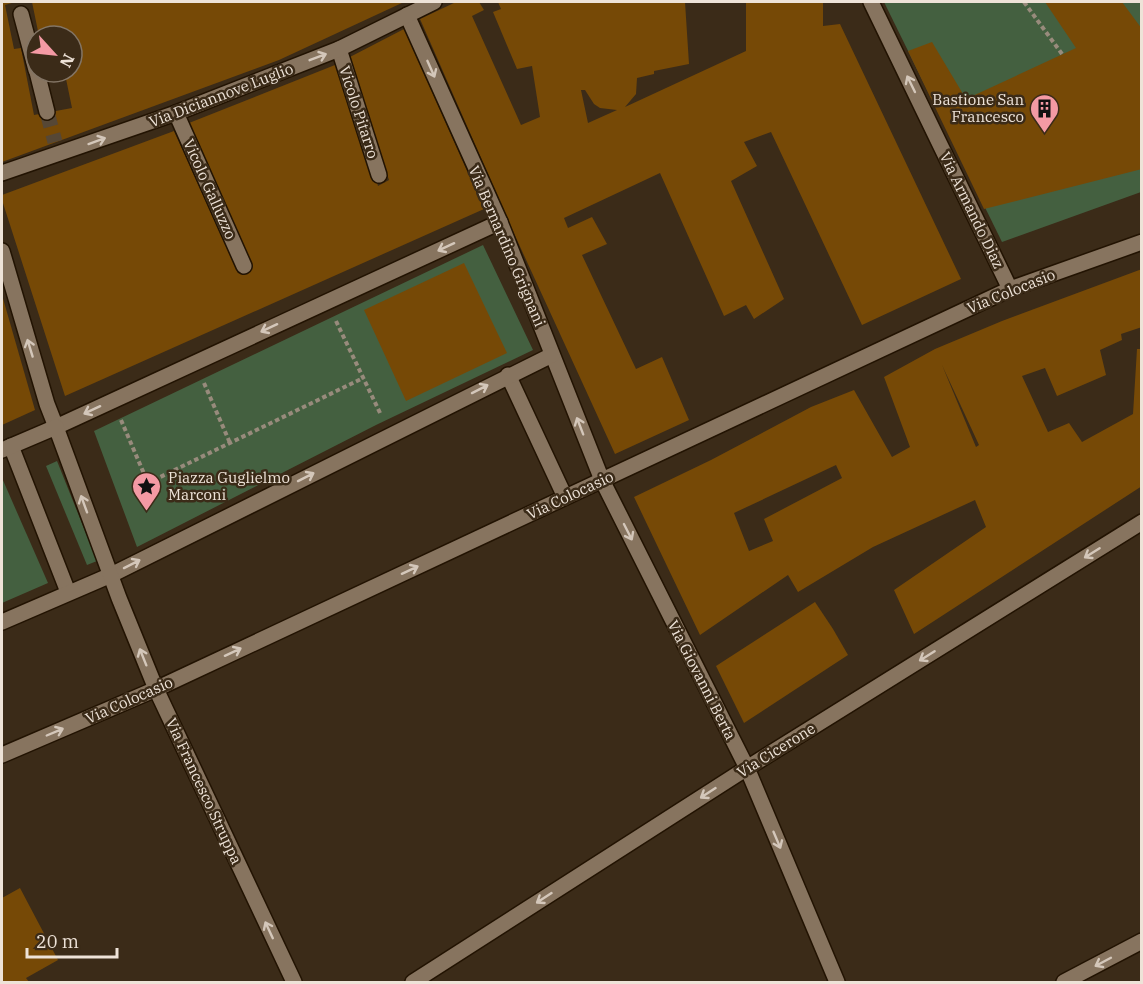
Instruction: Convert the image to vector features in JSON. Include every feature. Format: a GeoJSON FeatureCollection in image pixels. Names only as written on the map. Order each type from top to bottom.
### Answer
{"type":"FeatureCollection","features":[{"type":"Feature","properties":{"kind":"street","name":"Via Diciannove Luglio"},"geometry":{"type":"LineString","coordinates":[[2,173],[57,148],[176,113],[339,49],[434,2]]}},
{"type":"Feature","properties":{"kind":"street","name":"Via Armando Diaz"},"geometry":{"type":"LineString","coordinates":[[871,2],[1010,288]]}},
{"type":"Feature","properties":{"kind":"street"},"geometry":{"type":"LineString","coordinates":[[21,14],[24,25]]}},
{"type":"Feature","properties":{"kind":"street","name":"Via Bernardino Grignani"},"geometry":{"type":"LineString","coordinates":[[407,15],[500,222],[602,480]]}},
{"type":"Feature","properties":{"kind":"street","name":"Vicolo Pitarro"},"geometry":{"type":"LineString","coordinates":[[339,49],[379,175]]}},
{"type":"Feature","properties":{"kind":"street"},"geometry":{"type":"LineString","coordinates":[[39,84],[47,112]]}},
{"type":"Feature","properties":{"kind":"street","name":"Vicolo Galluzzo"},"geometry":{"type":"LineString","coordinates":[[176,113],[244,266]]}},
{"type":"Feature","properties":{"kind":"street"},"geometry":{"type":"LineString","coordinates":[[68,592],[6,448],[500,222]]}},
{"type":"Feature","properties":{"kind":"street","name":"Via Colocasio"},"geometry":{"type":"LineString","coordinates":[[2,755],[156,688],[1010,288],[1142,242]]}},
{"type":"Feature","properties":{"kind":"street","name":"Via Francesco Struppa"},"geometry":{"type":"LineString","coordinates":[[2,251],[47,404],[119,598],[156,688],[294,982]]}},
{"type":"Feature","properties":{"kind":"street"},"geometry":{"type":"LineString","coordinates":[[2,622],[111,575],[552,355]]}},
{"type":"Feature","properties":{"kind":"street"},"geometry":{"type":"LineString","coordinates":[[508,375],[565,497]]}},
{"type":"Feature","properties":{"kind":"street","name":"Via Giovanni Berta"},"geometry":{"type":"LineString","coordinates":[[602,480],[747,768],[837,982]]}},
{"type":"Feature","properties":{"kind":"street","name":"Via Cicerone"},"geometry":{"type":"LineString","coordinates":[[413,982],[747,768],[1142,522]]}},
{"type":"Feature","properties":{"kind":"street"},"geometry":{"type":"LineString","coordinates":[[1064,982],[1142,941]]}},
{"type":"Feature","properties":{"kind":"path"},"geometry":{"type":"LineString","coordinates":[[1024,2],[1062,54]]}},
{"type":"Feature","properties":{"kind":"path"},"geometry":{"type":"LineString","coordinates":[[327,302],[381,415]]}},
{"type":"Feature","properties":{"kind":"path"},"geometry":{"type":"LineString","coordinates":[[195,362],[230,443]]}},
{"type":"Feature","properties":{"kind":"path"},"geometry":{"type":"LineString","coordinates":[[113,400],[148,483],[363,378]]}},
{"type":"Feature","properties":{"kind":"green space","name":"Bastione San Francesco"},"geometry":{"type":"Polygon","coordinates":[[[884,2],[1141,2],[1141,192],[1002,242],[884,2]]]}},
{"type":"Feature","properties":{"kind":"green space"},"geometry":{"type":"Polygon","coordinates":[[[483,245],[533,350],[376,425],[137,547],[94,431],[483,245]]]}},
{"type":"Feature","properties":{"kind":"green space"},"geometry":{"type":"Polygon","coordinates":[[[57,461],[97,561],[87,565],[46,466],[57,461]]]}},
{"type":"Feature","properties":{"kind":"green space"},"geometry":{"type":"Polygon","coordinates":[[[2,478],[48,583],[2,603],[2,478]]]}},
{"type":"Feature","properties":{"kind":"building"},"geometry":{"type":"Polygon","coordinates":[[[2,2],[15,2],[5,5],[14,49],[21,48],[24,84],[28,84],[34,115],[72,108],[67,84],[84,84],[84,24],[37,24],[32,2],[404,2],[279,60],[2,162],[2,2]]]}},
{"type":"Feature","properties":{"kind":"building"},"geometry":{"type":"Polygon","coordinates":[[[456,2],[479,2],[484,10],[472,16],[521,125],[540,117],[532,66],[517,69],[493,12],[501,9],[498,2],[685,2],[689,64],[654,71],[654,74],[637,78],[636,94],[625,107],[746,51],[746,2],[823,2],[823,26],[840,24],[961,279],[862,325],[771,132],[744,142],[757,166],[731,181],[784,299],[754,319],[746,305],[724,316],[660,173],[564,218],[568,228],[592,217],[607,244],[582,255],[636,369],[662,357],[689,420],[615,454],[517,240],[420,19],[456,2]],[[581,90],[588,123],[617,110],[600,108],[594,104],[585,90],[581,90]]]}},
{"type":"Feature","properties":{"kind":"building","name":"Bastione San Francesco"},"geometry":{"type":"Polygon","coordinates":[[[1045,2],[1122,2],[1142,29],[1142,169],[984,209],[908,51],[932,42],[966,99],[1076,48],[1045,2]]]}},
{"type":"Feature","properties":{"kind":"building"},"geometry":{"type":"Polygon","coordinates":[[[404,29],[484,209],[65,396],[2,195],[174,131],[238,273],[252,266],[189,123],[340,63],[378,186],[389,180],[348,58],[404,29]]]}},
{"type":"Feature","properties":{"kind":"building"},"geometry":{"type":"Polygon","coordinates":[[[464,263],[507,353],[406,401],[364,310],[464,263]]]}},
{"type":"Feature","properties":{"kind":"building"},"geometry":{"type":"Polygon","coordinates":[[[1142,269],[1142,327],[1121,334],[1122,340],[1100,350],[1106,375],[1057,396],[1045,368],[1022,376],[1048,432],[1069,423],[1082,442],[1133,414],[1137,349],[1142,349],[1142,486],[914,634],[894,590],[986,527],[975,500],[873,547],[798,592],[788,575],[700,635],[634,497],[711,460],[811,407],[854,390],[892,457],[910,447],[884,377],[935,349],[1002,321],[1142,269]],[[942,365],[976,447],[979,445],[942,365]],[[836,465],[734,513],[749,551],[773,541],[764,519],[842,478],[836,465]]]}},
{"type":"Feature","properties":{"kind":"building"},"geometry":{"type":"Polygon","coordinates":[[[2,295],[35,410],[2,425],[2,295]]]}},
{"type":"Feature","properties":{"kind":"building"},"geometry":{"type":"Polygon","coordinates":[[[815,602],[848,655],[744,723],[716,666],[815,602]]]}},
{"type":"Feature","properties":{"kind":"building"},"geometry":{"type":"Polygon","coordinates":[[[20,888],[58,960],[26,978],[29,982],[2,982],[2,898],[20,888]]]}},
{"type":"Feature","properties":{"kind":"tunnel"},"geometry":{"type":"LineString","coordinates":[[47,112],[55,142]]}},
{"type":"Feature","properties":{"kind":"place","name":"Bastione San Francesco"},"geometry":{"type":"Point","coordinates":[1045,134]}},
{"type":"Feature","properties":{"kind":"place","name":"Piazza Guglielmo Marconi"},"geometry":{"type":"Point","coordinates":[147,512]}}]}
